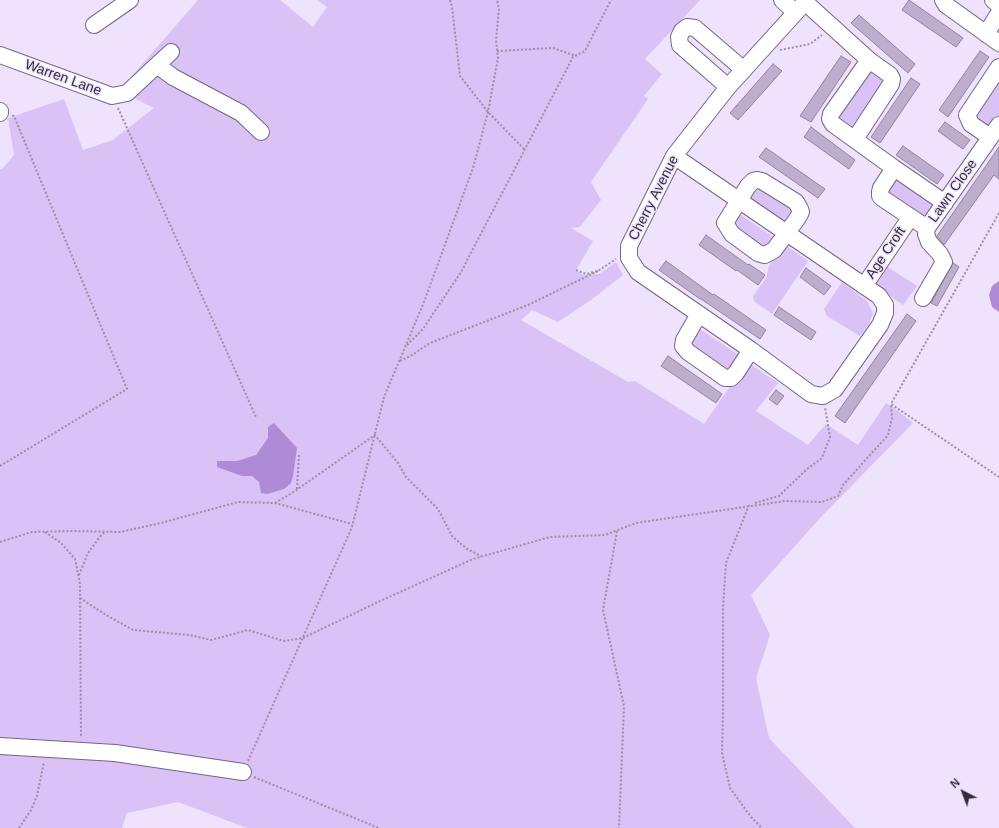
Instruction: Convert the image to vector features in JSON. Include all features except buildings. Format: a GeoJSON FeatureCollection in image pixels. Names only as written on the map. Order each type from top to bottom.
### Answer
{"type":"FeatureCollection","features":[{"type":"Feature","properties":{"kind":"street"},"geometry":{"type":"LineString","coordinates":[[94,25],[129,0]]}},
{"type":"Feature","properties":{"kind":"street"},"geometry":{"type":"LineString","coordinates":[[782,0],[802,5],[831,26],[869,60],[890,75],[892,79],[891,84],[855,139]]}},
{"type":"Feature","properties":{"kind":"street"},"geometry":{"type":"LineString","coordinates":[[943,0],[946,5],[999,43]]}},
{"type":"Feature","properties":{"kind":"street"},"geometry":{"type":"LineString","coordinates":[[993,0],[999,5]]}},
{"type":"Feature","properties":{"kind":"street","name":"Cherry Avenue"},"geometry":{"type":"LineString","coordinates":[[802,5],[728,87],[674,156],[629,246],[629,258],[638,272],[751,350],[811,394],[823,396]]}},
{"type":"Feature","properties":{"kind":"street"},"geometry":{"type":"LineString","coordinates":[[986,34],[999,13]]}},
{"type":"Feature","properties":{"kind":"street"},"geometry":{"type":"LineString","coordinates":[[728,87],[680,45],[679,37],[682,31],[687,28],[695,28],[744,70]]}},
{"type":"Feature","properties":{"kind":"street"},"geometry":{"type":"LineString","coordinates":[[120,95],[157,66],[171,52]]}},
{"type":"Feature","properties":{"kind":"street","name":"Warren Lane"},"geometry":{"type":"LineString","coordinates":[[0,55],[120,95]]}},
{"type":"Feature","properties":{"kind":"street"},"geometry":{"type":"LineString","coordinates":[[869,60],[831,114],[830,119],[833,124],[945,203]]}},
{"type":"Feature","properties":{"kind":"street"},"geometry":{"type":"LineString","coordinates":[[157,66],[173,77],[241,113],[261,132]]}},
{"type":"Feature","properties":{"kind":"street","name":"Lawn Close"},"geometry":{"type":"LineString","coordinates":[[910,218],[927,228],[994,131],[971,124],[967,115],[999,67]]}},
{"type":"Feature","properties":{"kind":"street"},"geometry":{"type":"LineString","coordinates":[[674,156],[879,296],[885,305],[885,313],[880,325],[836,389],[823,396]]}},
{"type":"Feature","properties":{"kind":"street","name":"Age Croft"},"geometry":{"type":"LineString","coordinates":[[864,286],[910,218],[880,196],[881,188],[894,168]]}},
{"type":"Feature","properties":{"kind":"street"},"geometry":{"type":"LineString","coordinates":[[757,180],[799,205],[800,212],[787,234],[772,252],[766,255],[758,253],[732,234],[725,223],[748,186],[753,181],[757,180]]}},
{"type":"Feature","properties":{"kind":"street"},"geometry":{"type":"LineString","coordinates":[[923,298],[944,262],[940,254],[929,242],[926,234],[927,228]]}},
{"type":"Feature","properties":{"kind":"street"},"geometry":{"type":"LineString","coordinates":[[699,314],[684,340],[683,346],[688,352],[725,378],[731,378],[736,373],[751,350]]}},
{"type":"Feature","properties":{"kind":"street"},"geometry":{"type":"LineString","coordinates":[[0,746],[115,753],[243,772]]}},
{"type":"Feature","properties":{"kind":"path"},"geometry":{"type":"LineString","coordinates":[[450,0],[460,76],[488,112],[524,150]]}},
{"type":"Feature","properties":{"kind":"path"},"geometry":{"type":"LineString","coordinates":[[379,828],[243,772],[352,524],[384,397],[424,302],[473,168],[488,112],[498,58],[496,40],[499,9],[497,0]]}},
{"type":"Feature","properties":{"kind":"path"},"geometry":{"type":"LineString","coordinates":[[406,346],[423,329],[461,272],[573,57],[585,51],[611,0]]}},
{"type":"Feature","properties":{"kind":"path"},"geometry":{"type":"LineString","coordinates":[[775,49],[781,50],[810,44],[831,26]]}},
{"type":"Feature","properties":{"kind":"path"},"geometry":{"type":"LineString","coordinates":[[497,51],[553,48],[576,56]]}},
{"type":"Feature","properties":{"kind":"path"},"geometry":{"type":"LineString","coordinates":[[120,95],[256,417]]}},
{"type":"Feature","properties":{"kind":"path"},"geometry":{"type":"LineString","coordinates":[[0,112],[14,116],[127,389],[0,466]]}},
{"type":"Feature","properties":{"kind":"path"},"geometry":{"type":"LineString","coordinates":[[80,598],[133,630],[190,635],[211,640],[248,630],[284,641],[302,638],[473,559],[550,537],[605,535],[636,523],[785,500],[822,502],[838,496],[843,485],[888,435],[892,418],[891,404],[999,213]]}},
{"type":"Feature","properties":{"kind":"path"},"geometry":{"type":"LineString","coordinates":[[400,361],[430,343],[528,305],[598,271],[629,251]]}},
{"type":"Feature","properties":{"kind":"path"},"geometry":{"type":"LineString","coordinates":[[576,270],[586,274],[598,271]]}},
{"type":"Feature","properties":{"kind":"path"},"geometry":{"type":"LineString","coordinates":[[748,505],[779,496],[807,469],[822,458],[830,437],[823,396]]}},
{"type":"Feature","properties":{"kind":"path"},"geometry":{"type":"LineString","coordinates":[[891,404],[999,476]]}},
{"type":"Feature","properties":{"kind":"path"},"geometry":{"type":"LineString","coordinates":[[275,503],[297,490],[375,435]]}},
{"type":"Feature","properties":{"kind":"path"},"geometry":{"type":"LineString","coordinates":[[375,435],[398,463],[406,477],[438,509],[452,536],[467,549],[482,556]]}},
{"type":"Feature","properties":{"kind":"path"},"geometry":{"type":"LineString","coordinates":[[297,490],[299,454]]}},
{"type":"Feature","properties":{"kind":"path"},"geometry":{"type":"LineString","coordinates":[[0,542],[32,532],[120,532],[161,523],[238,502],[275,503],[352,524]]}},
{"type":"Feature","properties":{"kind":"path"},"geometry":{"type":"LineString","coordinates":[[748,505],[726,563],[722,607],[722,753],[730,788],[751,817],[762,828]]}},
{"type":"Feature","properties":{"kind":"path"},"geometry":{"type":"LineString","coordinates":[[618,530],[603,610],[624,706],[619,828]]}},
{"type":"Feature","properties":{"kind":"path"},"geometry":{"type":"LineString","coordinates":[[78,576],[88,553],[106,531]]}},
{"type":"Feature","properties":{"kind":"path"},"geometry":{"type":"LineString","coordinates":[[44,532],[61,543],[75,559],[80,584],[81,751]]}},
{"type":"Feature","properties":{"kind":"path"},"geometry":{"type":"LineString","coordinates":[[19,828],[38,796],[46,748]]}},
{"type":"Feature","properties":{"kind":"shaded area"},"geometry":{"type":"Polygon","coordinates":[[[198,0],[280,0],[313,27],[327,7],[317,0],[700,0],[645,59],[662,74],[644,96],[648,99],[591,182],[601,200],[580,227],[571,228],[593,241],[576,270],[584,275],[599,274],[616,262],[623,275],[591,300],[558,322],[532,310],[521,320],[628,382],[635,381],[704,424],[731,385],[750,364],[778,383],[756,411],[808,445],[826,424],[858,445],[886,403],[913,423],[821,517],[751,595],[770,635],[756,678],[769,738],[855,828],[247,828],[178,802],[127,813],[122,828],[0,828],[0,169],[2,169],[14,155],[8,118],[64,99],[83,150],[113,140],[154,108],[119,91],[198,0]]]}},
{"type":"Feature","properties":{"kind":"shaded area"},"geometry":{"type":"Polygon","coordinates":[[[871,70],[879,74],[882,80],[882,86],[853,129],[845,129],[837,115],[871,70]]]}},
{"type":"Feature","properties":{"kind":"shaded area"},"geometry":{"type":"Polygon","coordinates":[[[999,74],[999,116],[990,127],[976,122],[975,108],[999,74]]]}},
{"type":"Feature","properties":{"kind":"shaded area"},"geometry":{"type":"Polygon","coordinates":[[[897,179],[931,201],[933,206],[927,217],[921,218],[889,197],[888,190],[893,181],[897,179]]]}},
{"type":"Feature","properties":{"kind":"shaded area"},"geometry":{"type":"Polygon","coordinates":[[[759,185],[792,207],[793,215],[785,223],[747,197],[759,185]]]}},
{"type":"Feature","properties":{"kind":"shaded area"},"geometry":{"type":"Polygon","coordinates":[[[735,211],[776,239],[767,251],[732,232],[735,211]]]}},
{"type":"Feature","properties":{"kind":"shaded area"},"geometry":{"type":"Polygon","coordinates":[[[783,247],[788,247],[808,261],[772,314],[754,301],[753,296],[766,278],[769,266],[783,247]]]}},
{"type":"Feature","properties":{"kind":"shaded area"},"geometry":{"type":"Polygon","coordinates":[[[886,266],[917,286],[903,305],[876,286],[874,281],[886,266]]]}},
{"type":"Feature","properties":{"kind":"shaded area"},"geometry":{"type":"Polygon","coordinates":[[[999,281],[999,312],[992,307],[989,295],[992,286],[999,281]]]}},
{"type":"Feature","properties":{"kind":"shaded area"},"geometry":{"type":"Polygon","coordinates":[[[842,282],[867,301],[873,313],[869,324],[860,336],[827,316],[824,309],[842,282]]]}},
{"type":"Feature","properties":{"kind":"shaded area"},"geometry":{"type":"Polygon","coordinates":[[[697,327],[739,355],[731,368],[727,370],[689,348],[697,327]]]}},
{"type":"Feature","properties":{"kind":"shaded area"},"geometry":{"type":"Polygon","coordinates":[[[274,423],[297,448],[291,483],[284,489],[267,494],[261,493],[259,482],[252,476],[242,476],[217,467],[217,461],[237,461],[256,455],[268,438],[268,427],[274,423]]]}}]}
